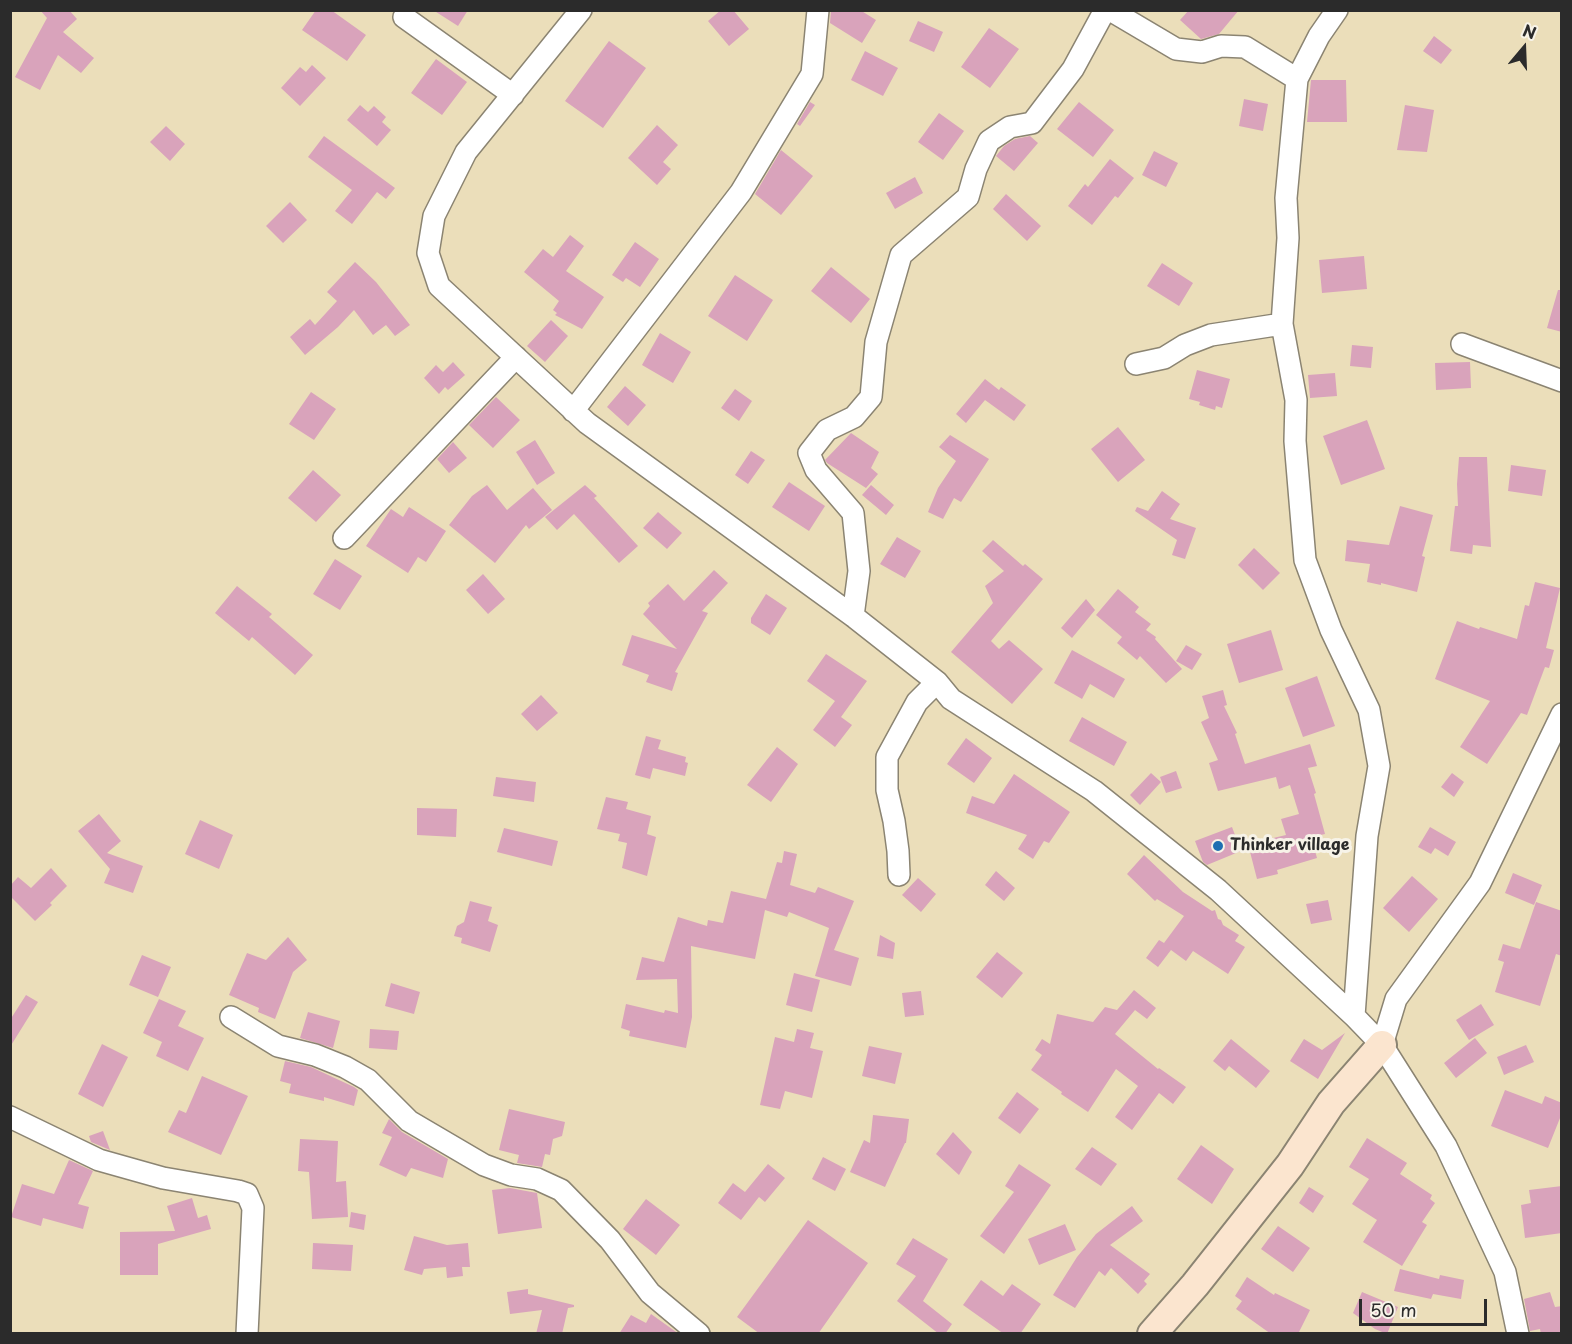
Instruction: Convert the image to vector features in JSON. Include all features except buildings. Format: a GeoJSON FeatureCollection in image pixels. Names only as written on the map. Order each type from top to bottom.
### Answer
{"type":"FeatureCollection","features":[{"type":"Feature","properties":{"kind":"street"},"geometry":{"type":"LineString","coordinates":[[581,10],[466,152],[434,216],[428,253],[439,286],[587,423],[853,616],[937,682],[951,699],[1094,791],[1218,890],[1354,1016],[1382,1045],[1446,1146],[1505,1272],[1518,1334]]}},
{"type":"Feature","properties":{"kind":"street"},"geometry":{"type":"LineString","coordinates":[[573,411],[741,192],[812,74],[819,10]]}},
{"type":"Feature","properties":{"kind":"street"},"geometry":{"type":"LineString","coordinates":[[853,616],[859,571],[853,513],[816,470],[809,453],[827,430],[854,417],[871,397],[876,342],[901,255],[968,197],[976,169],[989,141],[1010,127],[1032,123],[1073,69],[1105,10]]}},
{"type":"Feature","properties":{"kind":"street"},"geometry":{"type":"LineString","coordinates":[[1110,10],[1176,49],[1202,52],[1221,46],[1245,46],[1297,80]]}},
{"type":"Feature","properties":{"kind":"street"},"geometry":{"type":"LineString","coordinates":[[1337,10],[1319,36],[1297,80],[1286,198],[1288,238],[1282,324],[1296,400],[1295,441],[1305,560],[1331,630],[1369,710],[1379,766],[1367,836],[1354,1016]]}},
{"type":"Feature","properties":{"kind":"street"},"geometry":{"type":"LineString","coordinates":[[404,17],[483,71],[513,95]]}},
{"type":"Feature","properties":{"kind":"street"},"geometry":{"type":"LineString","coordinates":[[1136,364],[1164,358],[1185,345],[1211,335],[1282,324]]}},
{"type":"Feature","properties":{"kind":"street"},"geometry":{"type":"LineString","coordinates":[[1462,344],[1562,381]]}},
{"type":"Feature","properties":{"kind":"street"},"geometry":{"type":"LineString","coordinates":[[344,538],[516,357]]}},
{"type":"Feature","properties":{"kind":"street"},"geometry":{"type":"LineString","coordinates":[[899,875],[897,841],[887,790],[887,757],[917,702],[937,682]]}},
{"type":"Feature","properties":{"kind":"street"},"geometry":{"type":"LineString","coordinates":[[1152,1334],[1195,1285],[1290,1165],[1331,1103],[1382,1045],[1396,999],[1480,883],[1562,714]]}},
{"type":"Feature","properties":{"kind":"street"},"geometry":{"type":"LineString","coordinates":[[231,1017],[278,1046],[315,1055],[368,1080],[409,1120],[484,1165],[511,1175],[537,1179],[561,1190],[610,1240],[650,1293],[699,1334]]}},
{"type":"Feature","properties":{"kind":"street"},"geometry":{"type":"LineString","coordinates":[[10,1117],[99,1160],[163,1178],[247,1194],[254,1208],[248,1334]]}},
{"type":"Feature","properties":{"kind":"place","name":"Thinker village"},"geometry":{"type":"Point","coordinates":[1218,846]}}]}
